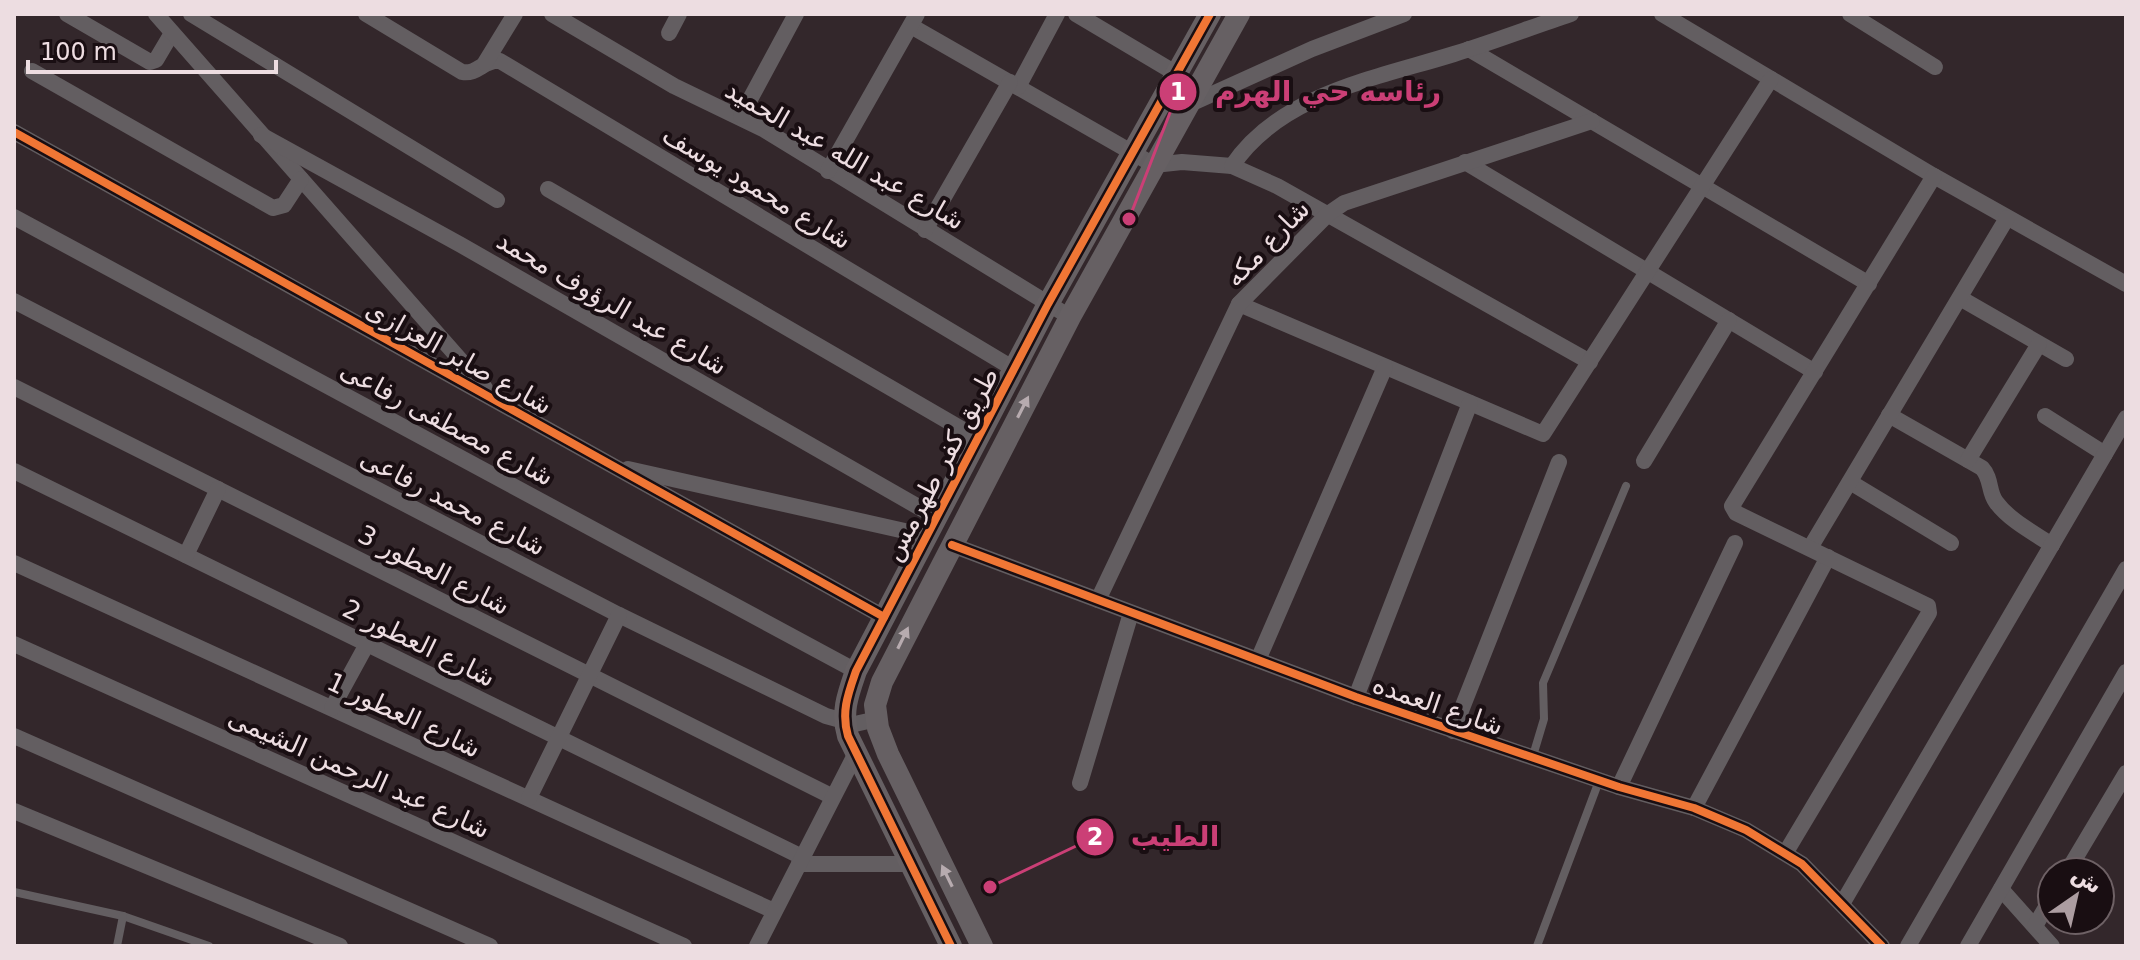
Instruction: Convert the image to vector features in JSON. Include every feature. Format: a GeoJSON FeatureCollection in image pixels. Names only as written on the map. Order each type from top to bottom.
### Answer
{"type":"FeatureCollection","features":[{"type":"Feature","properties":{"kind":"street"},"geometry":{"type":"LineString","coordinates":[[67,14],[150,62],[156,60],[172,33]]}},
{"type":"Feature","properties":{"kind":"street"},"geometry":{"type":"LineString","coordinates":[[156,14],[494,400]]}},
{"type":"Feature","properties":{"kind":"street"},"geometry":{"type":"LineString","coordinates":[[191,14],[497,200]]}},
{"type":"Feature","properties":{"kind":"street","name":"شارع محمود يوسف"},"geometry":{"type":"LineString","coordinates":[[366,14],[462,72],[500,61],[1014,369]]}},
{"type":"Feature","properties":{"kind":"street"},"geometry":{"type":"LineString","coordinates":[[480,67],[515,14]]}},
{"type":"Feature","properties":{"kind":"street","name":"شارع عبد الله عبد الحميد"},"geometry":{"type":"LineString","coordinates":[[552,14],[674,86],[741,116],[1070,317]]}},
{"type":"Feature","properties":{"kind":"street"},"geometry":{"type":"LineString","coordinates":[[669,33],[679,14]]}},
{"type":"Feature","properties":{"kind":"street"},"geometry":{"type":"LineString","coordinates":[[741,116],[796,14]]}},
{"type":"Feature","properties":{"kind":"street"},"geometry":{"type":"LineString","coordinates":[[925,230],[1057,14]]}},
{"type":"Feature","properties":{"kind":"street"},"geometry":{"type":"LineString","coordinates":[[1076,14],[1177,74]]}},
{"type":"Feature","properties":{"kind":"street","name":"طريق كفر طهرمس"},"geometry":{"type":"LineString","coordinates":[[844,722],[844,706],[856,671],[1048,304],[1210,14]]}},
{"type":"Feature","properties":{"kind":"street","name":"طريق كفر طهرمس"},"geometry":{"type":"LineString","coordinates":[[982,946],[888,754],[875,705],[882,682],[1070,317],[1239,14]]}},
{"type":"Feature","properties":{"kind":"street"},"geometry":{"type":"LineString","coordinates":[[1187,105],[1312,49],[1404,14]]}},
{"type":"Feature","properties":{"kind":"street"},"geometry":{"type":"LineString","coordinates":[[1232,166],[1244,147],[1262,132],[1310,101],[1571,14]]}},
{"type":"Feature","properties":{"kind":"street"},"geometry":{"type":"LineString","coordinates":[[1662,14],[1934,176],[2126,284]]}},
{"type":"Feature","properties":{"kind":"street"},"geometry":{"type":"LineString","coordinates":[[1850,14],[1935,67]]}},
{"type":"Feature","properties":{"kind":"street"},"geometry":{"type":"LineString","coordinates":[[828,171],[914,20],[1014,85],[1154,165],[1182,162],[1232,166],[1277,186],[1590,362]]}},
{"type":"Feature","properties":{"kind":"street"},"geometry":{"type":"LineString","coordinates":[[1469,49],[1869,284]]}},
{"type":"Feature","properties":{"kind":"street"},"geometry":{"type":"LineString","coordinates":[[32,71],[273,208],[284,205],[301,179]]}},
{"type":"Feature","properties":{"kind":"street"},"geometry":{"type":"LineString","coordinates":[[1239,304],[1543,434],[1771,79]]}},
{"type":"Feature","properties":{"kind":"street","name":"شارع مكه"},"geometry":{"type":"LineString","coordinates":[[1098,600],[1239,304],[1328,214],[1344,203],[1592,121]]}},
{"type":"Feature","properties":{"kind":"street","name":"شارع صابر العزازى"},"geometry":{"type":"LineString","coordinates":[[14,132],[884,617]]}},
{"type":"Feature","properties":{"kind":"street","name":"شارع عبد الرؤوف محمد"},"geometry":{"type":"LineString","coordinates":[[261,135],[461,245],[931,527]]}},
{"type":"Feature","properties":{"kind":"street"},"geometry":{"type":"LineString","coordinates":[[1465,162],[1815,372]]}},
{"type":"Feature","properties":{"kind":"street"},"geometry":{"type":"LineString","coordinates":[[1786,852],[1929,613],[1928,606],[1732,509],[1934,176]]}},
{"type":"Feature","properties":{"kind":"street"},"geometry":{"type":"LineString","coordinates":[[548,189],[977,438]]}},
{"type":"Feature","properties":{"kind":"street","name":"شارع مصطفى رفاعى"},"geometry":{"type":"LineString","coordinates":[[14,217],[856,671]]}},
{"type":"Feature","properties":{"kind":"street"},"geometry":{"type":"LineString","coordinates":[[1810,548],[2007,218]]}},
{"type":"Feature","properties":{"kind":"street"},"geometry":{"type":"LineString","coordinates":[[1960,298],[2066,359]]}},
{"type":"Feature","properties":{"kind":"street","name":"شارع محمد رفاعى"},"geometry":{"type":"LineString","coordinates":[[14,301],[619,615],[844,722]]}},
{"type":"Feature","properties":{"kind":"street"},"geometry":{"type":"LineString","coordinates":[[1644,461],[1729,320]]}},
{"type":"Feature","properties":{"kind":"street"},"geometry":{"type":"LineString","coordinates":[[1968,460],[2039,344]]}},
{"type":"Feature","properties":{"kind":"street"},"geometry":{"type":"LineString","coordinates":[[1258,660],[1385,367]]}},
{"type":"Feature","properties":{"kind":"street","name":"شارع العطور 3"},"geometry":{"type":"LineString","coordinates":[[14,387],[833,797]]}},
{"type":"Feature","properties":{"kind":"street"},"geometry":{"type":"LineString","coordinates":[[1356,697],[1470,403]]}},
{"type":"Feature","properties":{"kind":"street"},"geometry":{"type":"LineString","coordinates":[[1889,415],[1987,474],[1991,493],[1998,505],[2052,545]]}},
{"type":"Feature","properties":{"kind":"street"},"geometry":{"type":"LineString","coordinates":[[2045,416],[2105,454]]}},
{"type":"Feature","properties":{"kind":"street"},"geometry":{"type":"LineString","coordinates":[[1842,904],[2126,418]]}},
{"type":"Feature","properties":{"kind":"street"},"geometry":{"type":"LineString","coordinates":[[1453,731],[1559,462]]}},
{"type":"Feature","properties":{"kind":"street"},"geometry":{"type":"LineString","coordinates":[[611,465],[931,527]]}},
{"type":"Feature","properties":{"kind":"street","name":"شارع العطور 2"},"geometry":{"type":"LineString","coordinates":[[14,471],[559,738],[800,861],[911,864]]}},
{"type":"Feature","properties":{"kind":"street"},"geometry":{"type":"LineString","coordinates":[[1850,482],[1951,543]]}},
{"type":"Feature","properties":{"kind":"street"},"geometry":{"type":"LineString","coordinates":[[186,555],[218,489]]}},
{"type":"Feature","properties":{"kind":"street"},"geometry":{"type":"LineString","coordinates":[[1619,787],[1735,543]]}},
{"type":"Feature","properties":{"kind":"street","name":"شارع العمده"},"geometry":{"type":"LineString","coordinates":[[952,545],[1356,697],[1532,759],[1694,808],[1746,830],[1786,852],[1817,877],[1882,946]]}},
{"type":"Feature","properties":{"kind":"street"},"geometry":{"type":"LineString","coordinates":[[1694,808],[1828,557]]}},
{"type":"Feature","properties":{"kind":"street","name":"شارع العطور 1"},"geometry":{"type":"LineString","coordinates":[[14,563],[774,911]]}},
{"type":"Feature","properties":{"kind":"street"},"geometry":{"type":"LineString","coordinates":[[1908,946],[2126,569]]}},
{"type":"Feature","properties":{"kind":"street"},"geometry":{"type":"LineString","coordinates":[[1080,783],[1131,613]]}},
{"type":"Feature","properties":{"kind":"street"},"geometry":{"type":"LineString","coordinates":[[529,798],[619,615]]}},
{"type":"Feature","properties":{"kind":"street","name":"شارع عبد الرحمن الشيمى"},"geometry":{"type":"LineString","coordinates":[[14,644],[684,946]]}},
{"type":"Feature","properties":{"kind":"street"},"geometry":{"type":"LineString","coordinates":[[332,708],[367,644]]}},
{"type":"Feature","properties":{"kind":"street"},"geometry":{"type":"LineString","coordinates":[[1968,946],[2126,672]]}},
{"type":"Feature","properties":{"kind":"street"},"geometry":{"type":"LineString","coordinates":[[844,722],[855,724],[877,719]]}},
{"type":"Feature","properties":{"kind":"street"},"geometry":{"type":"LineString","coordinates":[[844,722],[856,753],[951,946]]}},
{"type":"Feature","properties":{"kind":"street"},"geometry":{"type":"LineString","coordinates":[[14,736],[490,946]]}},
{"type":"Feature","properties":{"kind":"street"},"geometry":{"type":"LineString","coordinates":[[757,946],[856,753]]}},
{"type":"Feature","properties":{"kind":"street"},"geometry":{"type":"LineString","coordinates":[[2077,856],[2126,773]]}},
{"type":"Feature","properties":{"kind":"street"},"geometry":{"type":"LineString","coordinates":[[14,811],[340,946]]}},
{"type":"Feature","properties":{"kind":"street"},"geometry":{"type":"LineString","coordinates":[[2001,889],[2052,946]]}},
{"type":"Feature","properties":{"kind":"lane"},"geometry":{"type":"LineString","coordinates":[[1532,759],[1544,719],[1543,683],[1626,486]]}},
{"type":"Feature","properties":{"kind":"lane"},"geometry":{"type":"LineString","coordinates":[[1537,946],[1599,781]]}},
{"type":"Feature","properties":{"kind":"lane"},"geometry":{"type":"LineString","coordinates":[[14,892],[123,916],[209,946]]}},
{"type":"Feature","properties":{"kind":"lane"},"geometry":{"type":"LineString","coordinates":[[117,946],[123,916]]}},
{"type":"Feature","properties":{"kind":"cycle path"},"geometry":{"type":"LineString","coordinates":[[951,946],[848,736],[845,719],[848,695],[856,671],[1048,304],[1210,14]]}},
{"type":"Feature","properties":{"kind":"cycle path"},"geometry":{"type":"LineString","coordinates":[[14,132],[884,617]]}},
{"type":"Feature","properties":{"kind":"cycle path"},"geometry":{"type":"LineString","coordinates":[[952,545],[1356,697],[1619,787],[1694,808],[1746,830],[1802,864],[1882,946]]}},
{"type":"Feature","properties":{"kind":"place","name":"رئاسه حي الهرم"},"geometry":{"type":"Point","coordinates":[1129,219]}},
{"type":"Feature","properties":{"kind":"place","name":"الطيب"},"geometry":{"type":"Point","coordinates":[990,887]}}]}
